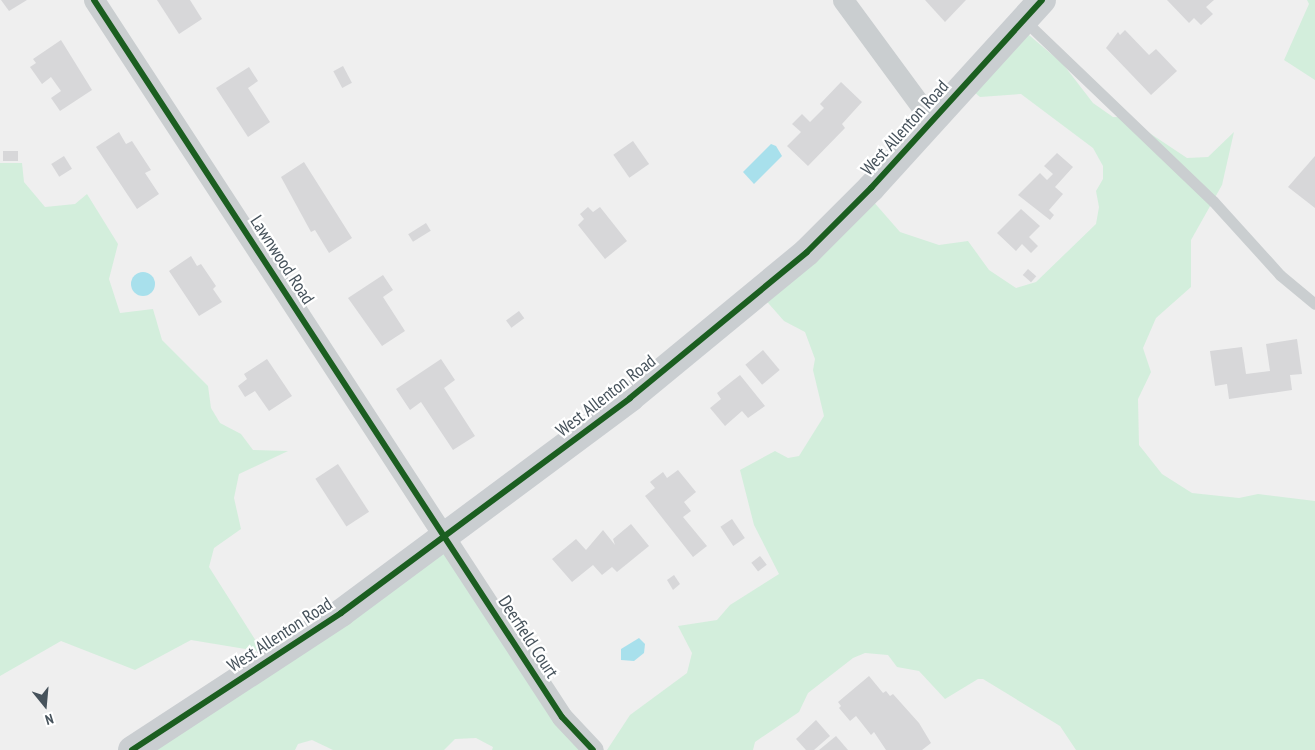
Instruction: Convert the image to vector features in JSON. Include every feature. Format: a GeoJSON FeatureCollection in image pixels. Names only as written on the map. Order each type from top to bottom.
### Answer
{"type":"FeatureCollection","features":[{"type":"Feature","properties":{"kind":"street","name":"Lawnwood Road"},"geometry":{"type":"LineString","coordinates":[[94,0],[444,537]]}},
{"type":"Feature","properties":{"kind":"street"},"geometry":{"type":"LineString","coordinates":[[842,0],[931,120]]}},
{"type":"Feature","properties":{"kind":"street","name":"West Allenton Road"},"geometry":{"type":"LineString","coordinates":[[132,750],[341,613],[630,398],[807,252],[1033,10]]}},
{"type":"Feature","properties":{"kind":"street","name":"Deerfield Court"},"geometry":{"type":"LineString","coordinates":[[444,537],[562,716],[593,750]]}},
{"type":"Feature","properties":{"kind":"lane"},"geometry":{"type":"LineString","coordinates":[[1033,10],[1214,201],[1280,275],[1315,304]]}},
{"type":"Feature","properties":{"kind":"green space"},"geometry":{"type":"Polygon","coordinates":[[[1307,0],[1315,0],[1315,80],[1284,60],[1309,4],[1307,0]]]}},
{"type":"Feature","properties":{"kind":"green space"},"geometry":{"type":"Polygon","coordinates":[[[1016,24],[1063,64],[1093,103],[1113,117],[1133,117],[1133,122],[1187,158],[1208,157],[1234,132],[1222,185],[1191,240],[1191,287],[1156,318],[1143,348],[1151,372],[1138,399],[1139,445],[1162,474],[1192,493],[1239,498],[1258,494],[1315,501],[1315,750],[1076,750],[1060,726],[983,679],[978,679],[945,699],[919,671],[897,667],[888,655],[865,653],[853,658],[808,693],[799,712],[755,742],[753,750],[607,750],[630,715],[687,673],[692,653],[678,626],[717,620],[730,605],[779,574],[754,525],[740,470],[775,451],[788,458],[799,456],[824,416],[813,370],[815,359],[805,332],[784,321],[754,287],[865,192],[900,232],[939,245],[968,241],[989,270],[1016,288],[1036,282],[1096,224],[1099,207],[1096,191],[1103,179],[1103,166],[1093,148],[1021,94],[980,97],[961,81],[1016,24]]]}},
{"type":"Feature","properties":{"kind":"green space"},"geometry":{"type":"Polygon","coordinates":[[[0,163],[22,163],[24,182],[45,207],[75,204],[87,194],[118,244],[109,279],[120,313],[153,309],[162,340],[208,386],[211,408],[220,423],[241,434],[253,450],[288,451],[239,474],[234,498],[241,529],[214,548],[209,567],[263,652],[191,640],[135,670],[61,641],[0,676],[0,163]]]}},
{"type":"Feature","properties":{"kind":"green space"},"geometry":{"type":"Polygon","coordinates":[[[435,534],[532,674],[602,750],[492,750],[493,747],[476,738],[455,739],[444,750],[333,750],[312,740],[298,744],[295,750],[122,750],[435,534]]]}},
{"type":"Feature","properties":{"kind":"water"},"geometry":{"type":"Polygon","coordinates":[[[771,144],[776,146],[782,156],[754,184],[743,172],[771,144]]]}},
{"type":"Feature","properties":{"kind":"water"},"geometry":{"type":"Polygon","coordinates":[[[143,272],[148,273],[154,279],[154,289],[148,295],[143,296],[138,295],[132,289],[131,284],[132,279],[138,273],[143,272]]]}},
{"type":"Feature","properties":{"kind":"water"},"geometry":{"type":"Polygon","coordinates":[[[639,638],[645,644],[644,653],[634,661],[621,660],[621,649],[639,638]]]}},
{"type":"Feature","properties":{"kind":"building"},"geometry":{"type":"Polygon","coordinates":[[[1,0],[27,0],[9,11],[1,0]]]}},
{"type":"Feature","properties":{"kind":"building"},"geometry":{"type":"Polygon","coordinates":[[[157,0],[190,0],[202,19],[179,34],[157,0]]]}},
{"type":"Feature","properties":{"kind":"building"},"geometry":{"type":"Polygon","coordinates":[[[925,0],[966,0],[945,22],[925,0]]]}},
{"type":"Feature","properties":{"kind":"building"},"geometry":{"type":"Polygon","coordinates":[[[1167,0],[1214,0],[1206,7],[1213,14],[1201,25],[1194,18],[1189,23],[1167,0]]]}},
{"type":"Feature","properties":{"kind":"building"},"geometry":{"type":"Polygon","coordinates":[[[1125,30],[1149,55],[1156,49],[1177,71],[1151,95],[1106,48],[1118,32],[1120,35],[1125,30]]]}},
{"type":"Feature","properties":{"kind":"building"},"geometry":{"type":"Polygon","coordinates":[[[61,40],[92,90],[60,111],[51,98],[61,91],[51,77],[42,84],[30,67],[36,63],[33,59],[61,40]]]}},
{"type":"Feature","properties":{"kind":"building"},"geometry":{"type":"Polygon","coordinates":[[[343,66],[352,83],[342,88],[333,71],[343,66]]]}},
{"type":"Feature","properties":{"kind":"building"},"geometry":{"type":"Polygon","coordinates":[[[249,67],[258,81],[248,88],[270,122],[248,137],[216,88],[249,67]]]}},
{"type":"Feature","properties":{"kind":"building"},"geometry":{"type":"Polygon","coordinates":[[[841,82],[862,102],[842,124],[845,128],[808,166],[787,146],[801,132],[792,124],[802,114],[810,122],[824,108],[820,104],[841,82]]]}},
{"type":"Feature","properties":{"kind":"building"},"geometry":{"type":"Polygon","coordinates":[[[119,132],[126,144],[132,141],[151,170],[145,173],[159,194],[137,209],[96,147],[119,132]]]}},
{"type":"Feature","properties":{"kind":"building"},"geometry":{"type":"Polygon","coordinates":[[[633,141],[649,164],[629,178],[613,155],[633,141]]]}},
{"type":"Feature","properties":{"kind":"building"},"geometry":{"type":"Polygon","coordinates":[[[3,151],[18,151],[18,161],[3,161],[3,151]]]}},
{"type":"Feature","properties":{"kind":"building"},"geometry":{"type":"Polygon","coordinates":[[[1057,153],[1073,167],[1055,187],[1063,194],[1049,210],[1054,215],[1050,220],[1018,195],[1040,173],[1047,180],[1053,174],[1044,166],[1057,153]]]}},
{"type":"Feature","properties":{"kind":"building"},"geometry":{"type":"Polygon","coordinates":[[[64,156],[72,169],[59,177],[51,164],[64,156]]]}},
{"type":"Feature","properties":{"kind":"building"},"geometry":{"type":"Polygon","coordinates":[[[1315,156],[1315,208],[1288,187],[1315,156]]]}},
{"type":"Feature","properties":{"kind":"building"},"geometry":{"type":"Polygon","coordinates":[[[304,162],[352,238],[329,253],[315,230],[311,232],[281,177],[304,162]]]}},
{"type":"Feature","properties":{"kind":"building"},"geometry":{"type":"Polygon","coordinates":[[[588,207],[593,212],[600,207],[627,241],[605,259],[578,225],[584,219],[580,214],[588,207]]]}},
{"type":"Feature","properties":{"kind":"building"},"geometry":{"type":"Polygon","coordinates":[[[1021,209],[1040,226],[1029,237],[1038,246],[1031,253],[1022,244],[1016,251],[997,233],[1021,209]]]}},
{"type":"Feature","properties":{"kind":"building"},"geometry":{"type":"Polygon","coordinates":[[[426,223],[431,231],[413,242],[408,234],[426,223]]]}},
{"type":"Feature","properties":{"kind":"building"},"geometry":{"type":"Polygon","coordinates":[[[191,256],[197,266],[201,264],[216,286],[213,289],[222,302],[199,316],[169,271],[191,256]]]}},
{"type":"Feature","properties":{"kind":"building"},"geometry":{"type":"Polygon","coordinates":[[[1028,269],[1036,276],[1031,282],[1023,275],[1028,269]]]}},
{"type":"Feature","properties":{"kind":"building"},"geometry":{"type":"Polygon","coordinates":[[[383,275],[393,290],[383,297],[405,331],[382,346],[348,298],[383,275]]]}},
{"type":"Feature","properties":{"kind":"building"},"geometry":{"type":"Polygon","coordinates":[[[519,311],[524,318],[511,328],[506,320],[519,311]]]}},
{"type":"Feature","properties":{"kind":"building"},"geometry":{"type":"Polygon","coordinates":[[[1297,339],[1302,374],[1290,375],[1292,390],[1229,399],[1227,384],[1215,386],[1210,351],[1242,347],[1246,374],[1270,371],[1266,344],[1297,339]]]}},
{"type":"Feature","properties":{"kind":"building"},"geometry":{"type":"Polygon","coordinates":[[[763,350],[780,370],[762,385],[745,365],[763,350]]]}},
{"type":"Feature","properties":{"kind":"building"},"geometry":{"type":"Polygon","coordinates":[[[267,359],[292,396],[269,411],[255,391],[245,397],[238,386],[247,379],[244,374],[267,359]]]}},
{"type":"Feature","properties":{"kind":"building"},"geometry":{"type":"Polygon","coordinates":[[[441,359],[455,380],[444,388],[475,436],[453,450],[421,402],[410,410],[396,389],[441,359]]]}},
{"type":"Feature","properties":{"kind":"building"},"geometry":{"type":"Polygon","coordinates":[[[740,375],[765,406],[748,418],[742,411],[725,426],[710,408],[721,399],[717,393],[740,375]]]}},
{"type":"Feature","properties":{"kind":"building"},"geometry":{"type":"Polygon","coordinates":[[[338,464],[369,512],[346,527],[315,479],[338,464]]]}},
{"type":"Feature","properties":{"kind":"building"},"geometry":{"type":"Polygon","coordinates":[[[678,470],[696,492],[684,502],[691,511],[683,517],[707,546],[693,557],[645,496],[655,488],[650,482],[663,472],[667,478],[678,470]]]}},
{"type":"Feature","properties":{"kind":"building"},"geometry":{"type":"Polygon","coordinates":[[[732,519],[745,538],[733,546],[720,527],[732,519]]]}},
{"type":"Feature","properties":{"kind":"building"},"geometry":{"type":"Polygon","coordinates":[[[631,524],[649,546],[617,572],[612,567],[602,575],[593,565],[572,582],[552,559],[576,539],[586,550],[603,530],[615,545],[613,539],[631,524]]]}},
{"type":"Feature","properties":{"kind":"building"},"geometry":{"type":"Polygon","coordinates":[[[760,556],[767,565],[758,571],[751,563],[760,556]]]}},
{"type":"Feature","properties":{"kind":"building"},"geometry":{"type":"Polygon","coordinates":[[[674,575],[680,584],[673,590],[667,580],[674,575]]]}},
{"type":"Feature","properties":{"kind":"building"},"geometry":{"type":"Polygon","coordinates":[[[869,676],[883,693],[886,691],[890,696],[893,694],[919,723],[931,743],[922,750],[886,750],[874,732],[871,735],[856,716],[850,721],[839,708],[841,706],[838,702],[869,676]]]}},
{"type":"Feature","properties":{"kind":"building"},"geometry":{"type":"Polygon","coordinates":[[[816,720],[830,736],[814,750],[806,750],[796,739],[816,720]]]}},
{"type":"Feature","properties":{"kind":"building"},"geometry":{"type":"Polygon","coordinates":[[[836,736],[848,750],[819,750],[836,736]]]}},
{"type":"Feature","properties":{"kind":"cycle path"},"geometry":{"type":"LineString","coordinates":[[94,0],[562,717],[593,750]]}},
{"type":"Feature","properties":{"kind":"cycle path"},"geometry":{"type":"LineString","coordinates":[[132,750],[341,613],[630,398],[807,252],[871,188],[1042,0]]}}]}
